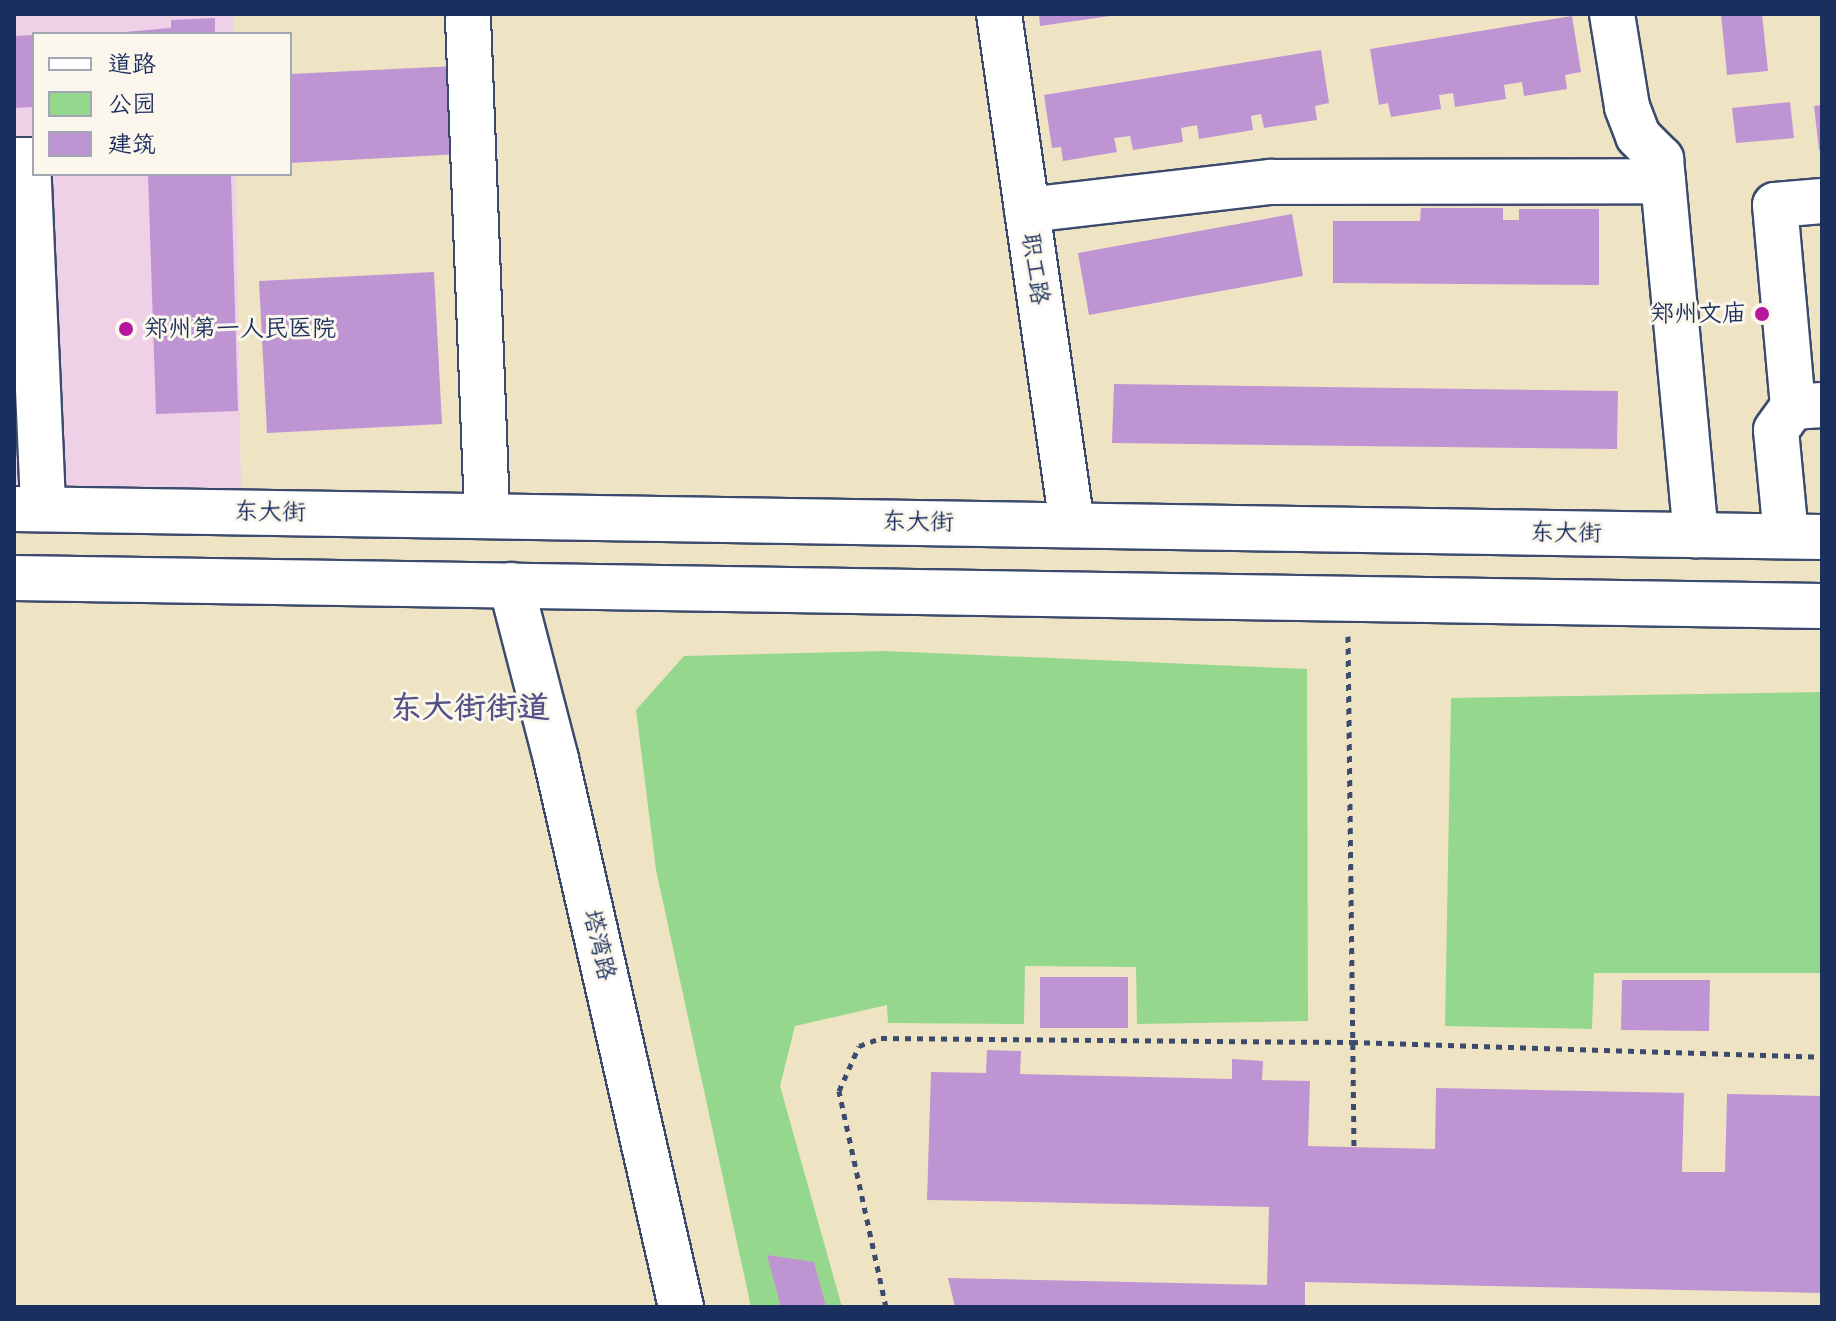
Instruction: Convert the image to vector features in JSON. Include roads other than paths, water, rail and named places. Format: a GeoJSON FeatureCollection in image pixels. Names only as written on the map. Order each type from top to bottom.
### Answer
{"type":"FeatureCollection","features":[{"type":"Feature","properties":{"kind":"main road","name":"职工路"},"geometry":{"type":"LineString","coordinates":[[999,14],[1072,525]]}},
{"type":"Feature","properties":{"kind":"main road"},"geometry":{"type":"LineString","coordinates":[[1612,14],[1627,107],[1638,136],[1661,159],[1696,535]]}},
{"type":"Feature","properties":{"kind":"main road"},"geometry":{"type":"LineString","coordinates":[[468,18],[487,516]]}},
{"type":"Feature","properties":{"kind":"main road"},"geometry":{"type":"LineString","coordinates":[[14,160],[28,160],[29,509]]}},
{"type":"Feature","properties":{"kind":"main road"},"geometry":{"type":"LineString","coordinates":[[1027,210],[1270,182],[1663,181]]}},
{"type":"Feature","properties":{"kind":"main road"},"geometry":{"type":"LineString","coordinates":[[1804,536],[1776,430],[1808,406],[1775,205],[1822,201]]}},
{"type":"Feature","properties":{"kind":"main road","name":"东大街"},"geometry":{"type":"LineString","coordinates":[[29,509],[1804,536]]}},
{"type":"Feature","properties":{"kind":"main road"},"geometry":{"type":"LineString","coordinates":[[14,578],[1822,606]]}},
{"type":"Feature","properties":{"kind":"main road","name":"塔湾路"},"geometry":{"type":"LineString","coordinates":[[511,585],[560,775],[681,1307]]}},
{"type":"Feature","properties":{"kind":"place","name":"郑州文庙"},"geometry":{"type":"Point","coordinates":[1762,314]}},
{"type":"Feature","properties":{"kind":"place","name":"郑州第一人民医院"},"geometry":{"type":"Point","coordinates":[126,329]}},
{"type":"Feature","properties":{"kind":"district","name":"东大街街道"},"geometry":{"type":"Point","coordinates":[470,708]}}]}
